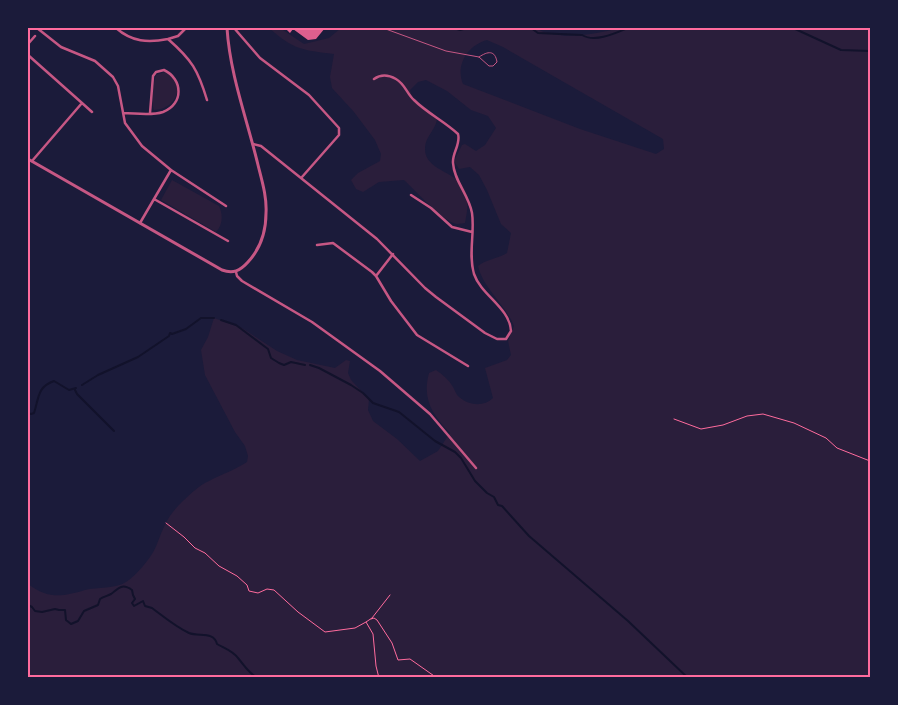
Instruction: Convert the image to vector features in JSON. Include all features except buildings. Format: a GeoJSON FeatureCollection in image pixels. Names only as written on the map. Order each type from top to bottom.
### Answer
{"type":"FeatureCollection","features":[{"type":"Feature","properties":{"kind":"street"},"geometry":{"type":"LineString","coordinates":[[37,28],[61,47],[95,61],[104,68],[113,77],[118,86],[125,123],[142,146],[171,170],[226,206]]}},
{"type":"Feature","properties":{"kind":"street"},"geometry":{"type":"LineString","coordinates":[[116,28],[126,36],[149,42],[178,36],[186,28]]}},
{"type":"Feature","properties":{"kind":"street"},"geometry":{"type":"LineString","coordinates":[[28,158],[222,270],[229,273],[236,272],[248,262],[257,250],[266,222],[265,198],[253,144],[232,68],[227,28]]}},
{"type":"Feature","properties":{"kind":"street"},"geometry":{"type":"LineString","coordinates":[[234,28],[260,58],[309,95],[340,128],[339,135],[302,177]]}},
{"type":"Feature","properties":{"kind":"street"},"geometry":{"type":"LineString","coordinates":[[28,44],[35,36]]}},
{"type":"Feature","properties":{"kind":"street"},"geometry":{"type":"LineString","coordinates":[[168,39],[194,65],[207,100]]}},
{"type":"Feature","properties":{"kind":"street"},"geometry":{"type":"LineString","coordinates":[[28,55],[92,112]]}},
{"type":"Feature","properties":{"kind":"street"},"geometry":{"type":"LineString","coordinates":[[123,113],[150,113],[164,112],[172,107],[180,93],[176,78],[164,70],[156,72],[153,76],[150,113]]}},
{"type":"Feature","properties":{"kind":"street"},"geometry":{"type":"LineString","coordinates":[[253,144],[261,146],[302,177],[377,239],[414,278],[436,297],[485,333],[498,339],[506,339],[511,331],[510,322],[478,283],[474,274],[472,265],[472,212],[454,170],[453,158],[459,141],[458,134],[413,100],[403,85],[396,79],[385,76],[374,80]]}},
{"type":"Feature","properties":{"kind":"street"},"geometry":{"type":"LineString","coordinates":[[32,161],[82,103]]}},
{"type":"Feature","properties":{"kind":"street"},"geometry":{"type":"LineString","coordinates":[[140,223],[171,170]]}},
{"type":"Feature","properties":{"kind":"street"},"geometry":{"type":"LineString","coordinates":[[411,195],[431,208],[455,229],[472,232]]}},
{"type":"Feature","properties":{"kind":"street"},"geometry":{"type":"LineString","coordinates":[[154,199],[228,241]]}},
{"type":"Feature","properties":{"kind":"street"},"geometry":{"type":"LineString","coordinates":[[317,245],[330,242],[336,244],[376,276],[391,301],[417,335],[468,366]]}},
{"type":"Feature","properties":{"kind":"street"},"geometry":{"type":"LineString","coordinates":[[376,276],[393,254]]}},
{"type":"Feature","properties":{"kind":"street"},"geometry":{"type":"LineString","coordinates":[[236,272],[242,281],[312,322],[387,378],[430,414],[476,468]]}},
{"type":"Feature","properties":{"kind":"lane"},"geometry":{"type":"LineString","coordinates":[[383,28],[446,51],[479,57],[489,66],[493,66],[497,62],[496,56],[491,52],[487,51],[479,57]]}},
{"type":"Feature","properties":{"kind":"path"},"geometry":{"type":"LineString","coordinates":[[674,419],[701,429],[723,425],[747,416],[763,414],[794,423],[826,438],[837,448],[870,461]]}},
{"type":"Feature","properties":{"kind":"path"},"geometry":{"type":"LineString","coordinates":[[166,523],[195,548],[202,550],[219,566],[237,576],[247,585],[250,591],[258,593],[267,589],[274,590],[298,612],[325,632],[356,628],[371,619],[390,595]]}},
{"type":"Feature","properties":{"kind":"path"},"geometry":{"type":"LineString","coordinates":[[371,619],[377,620],[391,642],[398,660],[410,659],[438,678]]}},
{"type":"Feature","properties":{"kind":"path"},"geometry":{"type":"LineString","coordinates":[[366,622],[373,634],[373,647],[379,678]]}},
{"type":"Feature","properties":{"kind":"shaded area"},"geometry":{"type":"Polygon","coordinates":[[[269,28],[280,28],[304,44],[329,38],[341,28],[535,28],[555,35],[577,36],[621,28],[870,28],[870,677],[28,677],[28,584],[42,592],[62,595],[117,586],[126,582],[148,560],[168,519],[182,502],[205,483],[247,462],[248,456],[245,446],[235,432],[205,375],[201,350],[208,337],[214,318],[242,328],[277,351],[297,360],[335,368],[346,360],[350,361],[348,373],[351,380],[369,399],[368,410],[373,421],[397,439],[420,461],[438,451],[450,433],[430,406],[427,391],[429,373],[436,370],[450,382],[457,395],[470,403],[480,404],[493,398],[485,368],[507,360],[511,355],[508,341],[514,326],[505,310],[484,282],[478,266],[507,253],[511,233],[501,224],[479,175],[470,167],[459,169],[454,161],[462,145],[465,144],[476,151],[485,145],[496,128],[488,116],[471,110],[447,91],[426,80],[418,82],[410,90],[414,99],[437,119],[425,144],[426,155],[429,161],[460,182],[464,188],[467,201],[465,223],[457,224],[444,218],[404,180],[379,182],[363,192],[356,189],[351,180],[358,173],[380,161],[381,154],[375,140],[354,112],[332,88],[330,77],[334,54],[299,48],[285,41],[269,28]],[[487,40],[474,46],[462,63],[461,77],[463,84],[580,129],[656,154],[664,149],[663,139],[503,47],[487,40]]]}},
{"type":"Feature","properties":{"kind":"shaded area"},"geometry":{"type":"Polygon","coordinates":[[[165,72],[172,76],[176,82],[177,94],[169,105],[154,110],[152,97],[156,75],[165,72]]]}},
{"type":"Feature","properties":{"kind":"shaded area"},"geometry":{"type":"Polygon","coordinates":[[[172,180],[219,206],[222,219],[216,232],[161,200],[172,180]]]}},
{"type":"Feature","properties":{"kind":"waterway"},"geometry":{"type":"LineString","coordinates":[[454,28],[460,30],[467,28]]}},
{"type":"Feature","properties":{"kind":"waterway"},"geometry":{"type":"LineString","coordinates":[[531,28],[538,33],[582,35],[593,38],[599,38],[628,28]]}},
{"type":"Feature","properties":{"kind":"waterway"},"geometry":{"type":"LineString","coordinates":[[793,28],[841,50],[870,51]]}},
{"type":"Feature","properties":{"kind":"waterway"},"geometry":{"type":"LineString","coordinates":[[82,385],[98,375],[138,357],[169,336],[170,333],[186,329],[201,318],[214,318]]}},
{"type":"Feature","properties":{"kind":"waterway"},"geometry":{"type":"LineString","coordinates":[[221,320],[236,325],[268,349],[271,358],[279,363],[284,365],[291,362],[305,365]]}},
{"type":"Feature","properties":{"kind":"waterway"},"geometry":{"type":"LineString","coordinates":[[310,365],[351,385],[373,403],[399,412],[435,441],[455,452],[461,458],[475,481],[494,497],[498,505],[502,506],[529,536],[628,621],[688,678]]}},
{"type":"Feature","properties":{"kind":"waterway"},"geometry":{"type":"LineString","coordinates":[[28,413],[34,413],[40,394],[48,383],[54,381],[69,390],[76,388]]}},
{"type":"Feature","properties":{"kind":"waterway"},"geometry":{"type":"LineString","coordinates":[[75,390],[114,431]]}},
{"type":"Feature","properties":{"kind":"waterway"},"geometry":{"type":"LineString","coordinates":[[28,600],[28,605],[35,611],[65,610],[66,620],[71,624],[78,621],[84,611],[98,605],[100,599],[121,587],[126,587],[132,590],[135,599],[132,603],[134,606],[143,601],[145,606],[152,608],[184,631],[213,637],[217,644],[234,653],[249,672],[258,678]]}}]}
